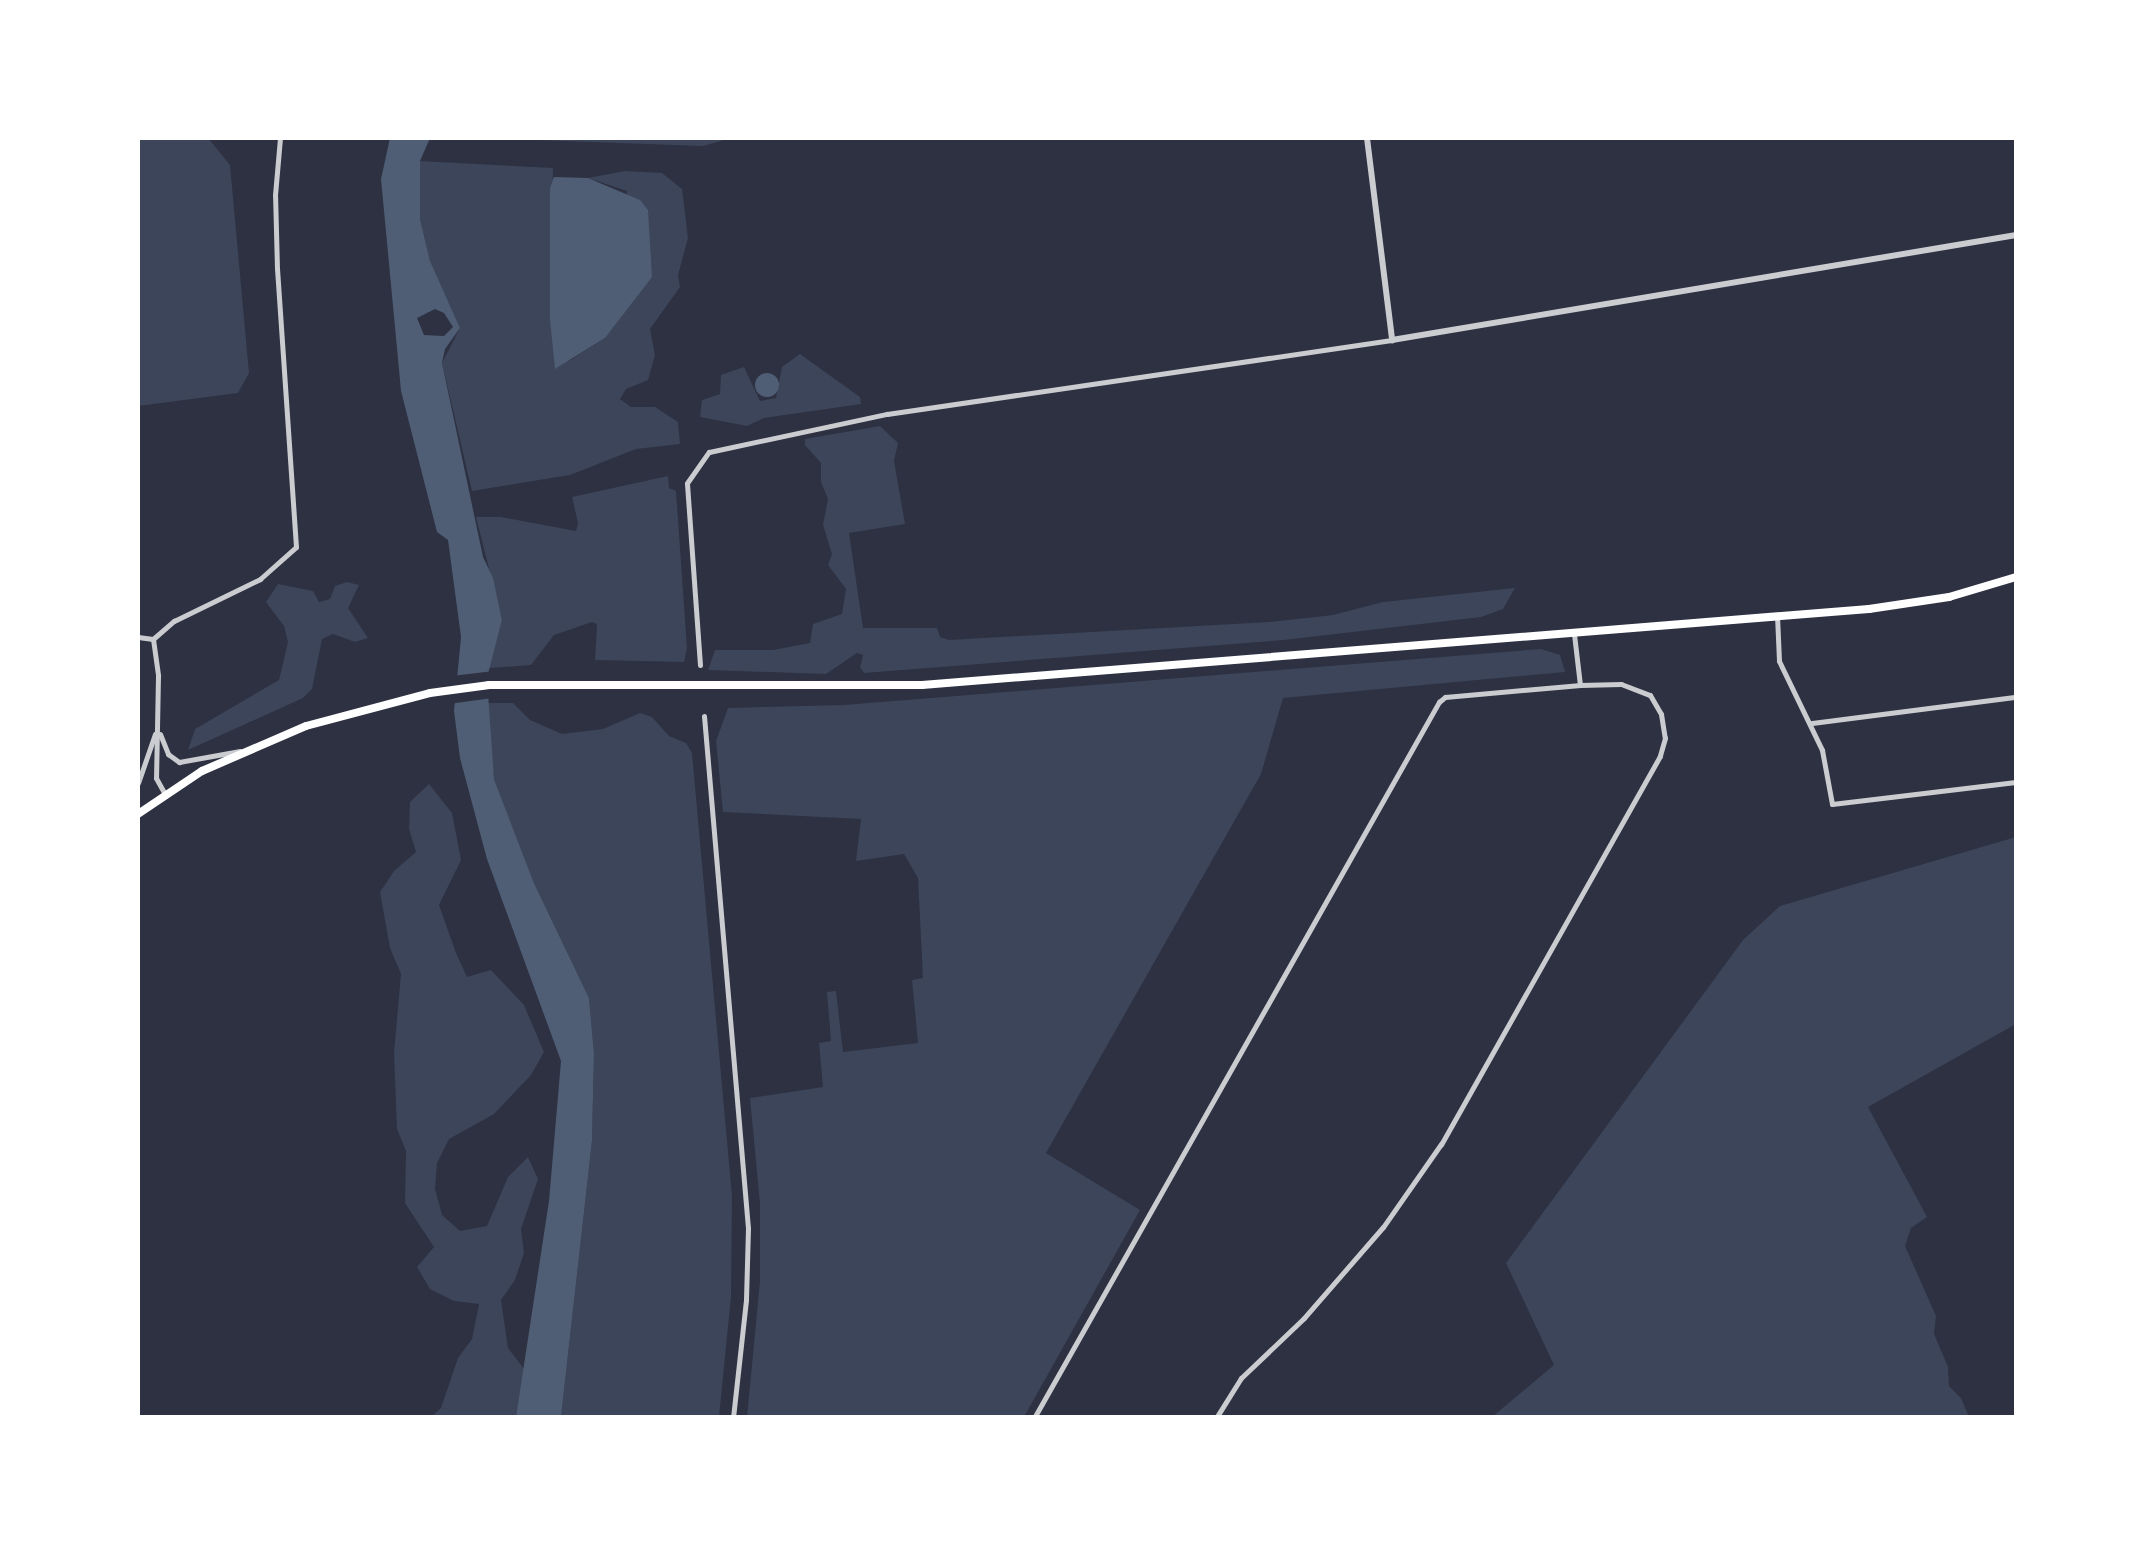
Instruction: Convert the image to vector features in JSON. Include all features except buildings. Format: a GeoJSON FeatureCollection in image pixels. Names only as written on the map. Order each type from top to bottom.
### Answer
{"type":"FeatureCollection","features":[{"type":"Feature","properties":{"kind":"main road"},"geometry":{"type":"LineString","coordinates":[[138,814],[164,794],[240,751],[387,703],[489,685],[922,685],[1917,602],[2016,577]]}},
{"type":"Feature","properties":{"kind":"street"},"geometry":{"type":"LineString","coordinates":[[138,637],[153,639],[174,622],[260,579],[296,547],[276,269],[275,195],[280,138]]}},
{"type":"Feature","properties":{"kind":"street"},"geometry":{"type":"LineString","coordinates":[[1367,138],[1392,340]]}},
{"type":"Feature","properties":{"kind":"street"},"geometry":{"type":"LineString","coordinates":[[700,666],[688,482],[709,452],[886,414],[1392,340],[2016,234]]}},
{"type":"Feature","properties":{"kind":"street"},"geometry":{"type":"LineString","coordinates":[[1777,615],[1782,671],[1812,723],[1822,750],[1832,804],[2016,782]]}},
{"type":"Feature","properties":{"kind":"street"},"geometry":{"type":"LineString","coordinates":[[1573,631],[1580,684]]}},
{"type":"Feature","properties":{"kind":"street"},"geometry":{"type":"LineString","coordinates":[[153,639],[158,726],[156,778],[164,794]]}},
{"type":"Feature","properties":{"kind":"street"},"geometry":{"type":"LineString","coordinates":[[1034,1418],[1439,702],[1446,698],[1580,684],[1622,684],[1650,695],[1661,714],[1665,738],[1660,756],[1441,1144],[1383,1227],[1304,1318],[1242,1378],[1216,1418]]}},
{"type":"Feature","properties":{"kind":"street"},"geometry":{"type":"LineString","coordinates":[[1812,723],[2016,697]]}},
{"type":"Feature","properties":{"kind":"street"},"geometry":{"type":"LineString","coordinates":[[704,716],[748,1228],[733,1418]]}},
{"type":"Feature","properties":{"kind":"street"},"geometry":{"type":"LineString","coordinates":[[158,726],[168,754],[179,762],[240,751]]}},
{"type":"Feature","properties":{"kind":"street"},"geometry":{"type":"LineString","coordinates":[[138,783],[158,726]]}},
{"type":"Feature","properties":{"kind":"shaded area"},"geometry":{"type":"Polygon","coordinates":[[[138,138],[208,138],[230,165],[249,373],[238,393],[138,406],[138,138]]]}},
{"type":"Feature","properties":{"kind":"shaded area"},"geometry":{"type":"Polygon","coordinates":[[[390,138],[430,138],[420,161],[420,219],[430,261],[460,328],[445,349],[442,363],[483,557],[493,578],[502,620],[487,678],[494,779],[534,883],[589,998],[594,1053],[592,1141],[561,1417],[516,1417],[549,1201],[561,1061],[487,859],[460,758],[454,711],[461,637],[448,540],[437,532],[401,391],[381,179],[390,138]],[[435,309],[417,318],[424,335],[444,336],[453,327],[444,313],[435,309]]]}},
{"type":"Feature","properties":{"kind":"shaded area"},"geometry":{"type":"Polygon","coordinates":[[[481,138],[731,138],[703,146],[481,138]]]}},
{"type":"Feature","properties":{"kind":"shaded area"},"geometry":{"type":"Polygon","coordinates":[[[420,161],[553,168],[550,320],[569,361],[605,338],[627,191],[588,178],[625,171],[662,173],[682,189],[688,238],[678,275],[680,287],[650,329],[655,355],[648,380],[626,389],[620,399],[631,407],[655,407],[678,422],[680,444],[636,449],[570,475],[472,491],[442,363],[460,328],[430,262],[420,219],[420,161]]]}},
{"type":"Feature","properties":{"kind":"shaded area"},"geometry":{"type":"Polygon","coordinates":[[[554,177],[588,178],[640,200],[648,210],[652,277],[605,338],[555,369],[550,320],[550,188],[554,177]]]}},
{"type":"Feature","properties":{"kind":"shaded area"},"geometry":{"type":"Polygon","coordinates":[[[800,354],[860,397],[861,404],[764,418],[747,426],[700,417],[702,400],[720,394],[721,375],[744,367],[760,401],[776,398],[782,367],[800,354]]]}},
{"type":"Feature","properties":{"kind":"shaded area"},"geometry":{"type":"Polygon","coordinates":[[[767,373],[776,376],[776,394],[767,397],[758,394],[755,385],[758,376],[767,373]]]}},
{"type":"Feature","properties":{"kind":"shaded area"},"geometry":{"type":"Polygon","coordinates":[[[880,426],[898,443],[894,461],[905,524],[849,533],[863,628],[937,628],[940,637],[949,640],[1269,622],[1333,615],[1383,602],[1515,588],[1503,609],[1481,617],[1284,640],[864,673],[860,667],[863,655],[857,653],[826,674],[708,670],[715,650],[773,650],[810,643],[813,624],[842,614],[846,589],[828,565],[832,554],[823,525],[828,499],[821,482],[821,463],[805,445],[805,439],[880,426]]]}},
{"type":"Feature","properties":{"kind":"shaded area"},"geometry":{"type":"Polygon","coordinates":[[[668,476],[669,488],[676,491],[687,648],[684,662],[595,660],[597,624],[592,622],[554,635],[531,665],[489,668],[502,620],[476,517],[501,517],[576,531],[572,497],[668,476]]]}},
{"type":"Feature","properties":{"kind":"shaded area"},"geometry":{"type":"Polygon","coordinates":[[[347,582],[359,585],[348,608],[368,638],[355,642],[333,634],[322,639],[312,689],[303,698],[188,750],[195,729],[279,680],[288,642],[284,626],[266,602],[278,584],[313,591],[319,602],[330,599],[335,586],[347,582]]]}},
{"type":"Feature","properties":{"kind":"shaded area"},"geometry":{"type":"Polygon","coordinates":[[[1541,649],[1560,655],[1565,672],[1283,698],[1261,774],[1046,1153],[1140,1210],[1024,1417],[747,1417],[760,1281],[760,1204],[750,1098],[823,1087],[819,1043],[831,1041],[827,992],[836,991],[843,1052],[918,1043],[912,980],[923,978],[918,878],[904,854],[856,861],[861,819],[723,812],[716,741],[728,708],[844,705],[1541,649]]]}},
{"type":"Feature","properties":{"kind":"shaded area"},"geometry":{"type":"Polygon","coordinates":[[[486,703],[513,703],[530,720],[562,734],[603,729],[640,713],[652,717],[669,736],[686,743],[692,753],[732,1196],[731,1297],[719,1417],[561,1417],[592,1141],[594,1053],[589,998],[534,883],[494,779],[486,703]]]}},
{"type":"Feature","properties":{"kind":"shaded area"},"geometry":{"type":"Polygon","coordinates":[[[429,784],[452,813],[461,860],[439,905],[456,953],[467,977],[491,970],[524,1005],[544,1052],[531,1075],[494,1114],[449,1139],[437,1163],[435,1189],[442,1215],[460,1231],[487,1226],[508,1177],[528,1157],[538,1179],[521,1229],[524,1253],[515,1280],[501,1300],[508,1348],[524,1369],[516,1417],[431,1417],[441,1408],[458,1358],[472,1339],[479,1304],[454,1301],[430,1289],[417,1267],[434,1247],[405,1203],[406,1151],[397,1129],[394,1053],[401,974],[390,948],[380,892],[394,871],[416,852],[409,829],[410,802],[429,784]]]}},
{"type":"Feature","properties":{"kind":"shaded area"},"geometry":{"type":"Polygon","coordinates":[[[2016,837],[2016,1024],[1868,1107],[1927,1217],[1911,1228],[1905,1246],[1936,1316],[1934,1334],[1948,1367],[1949,1386],[1961,1398],[1969,1417],[1492,1417],[1554,1365],[1506,1263],[1743,940],[1780,906],[2016,837]]]}},
{"type":"Feature","properties":{"kind":"pier"},"geometry":{"type":"Polygon","coordinates":[[[494,671],[492,698],[449,704],[452,676],[494,671]]]}}]}
